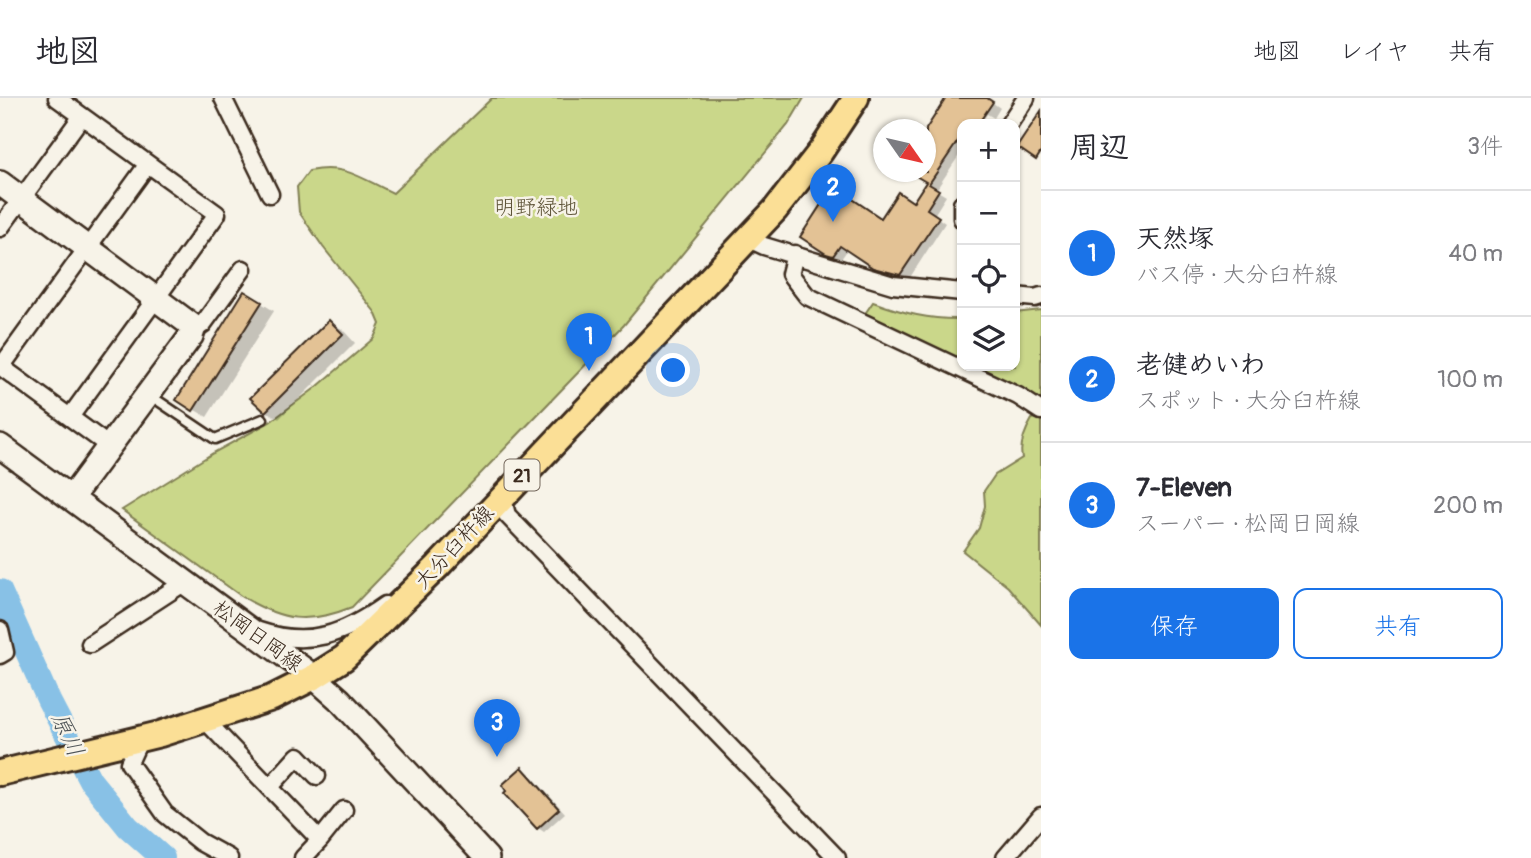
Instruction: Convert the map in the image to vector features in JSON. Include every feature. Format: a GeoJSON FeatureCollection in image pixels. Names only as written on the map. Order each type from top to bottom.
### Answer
{"type":"FeatureCollection","features":[{"type":"Feature","properties":{"kind":"main road","name":"大分臼杵線"},"geometry":{"type":"LineString","coordinates":[[0,773],[140,739],[272,698],[344,658],[438,566],[775,210],[821,151],[856,98]]}},
{"type":"Feature","properties":{"kind":"main road"},"geometry":{"type":"LineString","coordinates":[[0,183],[191,324],[194,330],[71,498]]}},
{"type":"Feature","properties":{"kind":"main road","name":"松岡日岡線"},"geometry":{"type":"LineString","coordinates":[[0,446],[314,677],[340,700],[487,858]]}},
{"type":"Feature","properties":{"kind":"street"},"geometry":{"type":"LineString","coordinates":[[57,98],[217,214],[70,417]]}},
{"type":"Feature","properties":{"kind":"street"},"geometry":{"type":"LineString","coordinates":[[223,98],[270,194]]}},
{"type":"Feature","properties":{"kind":"street"},"geometry":{"type":"LineString","coordinates":[[1012,119],[1026,98]]}},
{"type":"Feature","properties":{"kind":"street"},"geometry":{"type":"LineString","coordinates":[[0,229],[82,116]]}},
{"type":"Feature","properties":{"kind":"street"},"geometry":{"type":"LineString","coordinates":[[109,446],[1,366],[148,164]]}},
{"type":"Feature","properties":{"kind":"street"},"geometry":{"type":"LineString","coordinates":[[747,238],[764,246],[893,285],[957,291]]}},
{"type":"Feature","properties":{"kind":"street"},"geometry":{"type":"LineString","coordinates":[[795,254],[790,274],[807,296],[1018,396],[1041,411]]}},
{"type":"Feature","properties":{"kind":"street"},"geometry":{"type":"LineString","coordinates":[[194,330],[203,324],[243,269]]}},
{"type":"Feature","properties":{"kind":"street"},"geometry":{"type":"LineString","coordinates":[[1020,296],[1041,296]]}},
{"type":"Feature","properties":{"kind":"street"},"geometry":{"type":"LineString","coordinates":[[502,496],[507,514],[837,858]]}},
{"type":"Feature","properties":{"kind":"street"},"geometry":{"type":"LineString","coordinates":[[235,619],[261,632],[283,638],[327,636],[345,631],[360,622],[438,566]]}},
{"type":"Feature","properties":{"kind":"street"},"geometry":{"type":"LineString","coordinates":[[89,644],[186,582]]}},
{"type":"Feature","properties":{"kind":"street"},"geometry":{"type":"LineString","coordinates":[[0,631],[5,652],[0,655]]}},
{"type":"Feature","properties":{"kind":"street"},"geometry":{"type":"LineString","coordinates":[[205,719],[320,840]]}},
{"type":"Feature","properties":{"kind":"street"},"geometry":{"type":"LineString","coordinates":[[140,739],[129,763],[165,814],[200,842],[229,858]]}},
{"type":"Feature","properties":{"kind":"street"},"geometry":{"type":"LineString","coordinates":[[270,787],[298,756],[317,776]]}},
{"type":"Feature","properties":{"kind":"street"},"geometry":{"type":"LineString","coordinates":[[303,858],[344,810]]}},
{"type":"Feature","properties":{"kind":"street"},"geometry":{"type":"LineString","coordinates":[[1005,858],[1041,816]]}},
{"type":"Feature","properties":{"kind":"lane"},"geometry":{"type":"LineString","coordinates":[[148,394],[215,439],[263,419]]}},
{"type":"Feature","properties":{"kind":"green space","name":"明野緑地"},"geometry":{"type":"Polygon","coordinates":[[[492,98],[804,98],[788,125],[624,325],[352,607],[308,618],[295,618],[269,611],[241,596],[122,510],[213,453],[270,422],[318,386],[374,338],[380,324],[375,312],[299,212],[297,187],[309,171],[343,171],[393,193],[492,98]]]}},
{"type":"Feature","properties":{"kind":"green space"},"geometry":{"type":"Polygon","coordinates":[[[873,302],[917,315],[957,319],[957,365],[862,318],[873,302]]]}},
{"type":"Feature","properties":{"kind":"green space"},"geometry":{"type":"Polygon","coordinates":[[[1041,310],[1041,407],[969,371],[1020,371],[1020,312],[1041,310]]]}},
{"type":"Feature","properties":{"kind":"green space"},"geometry":{"type":"Polygon","coordinates":[[[1041,416],[1041,625],[1008,587],[963,551],[979,528],[985,506],[984,491],[995,475],[1022,458],[1022,443],[1027,428],[1032,419],[1041,416]]]}},
{"type":"Feature","properties":{"kind":"building"},"geometry":{"type":"Polygon","coordinates":[[[946,98],[987,98],[993,102],[981,119],[957,119],[957,142],[936,174],[936,119],[932,119],[946,98]]]}},
{"type":"Feature","properties":{"kind":"building"},"geometry":{"type":"Polygon","coordinates":[[[1041,111],[1041,152],[1036,160],[1020,149],[1020,142],[1041,111]]]}},
{"type":"Feature","properties":{"kind":"building"},"geometry":{"type":"Polygon","coordinates":[[[926,182],[930,182],[929,184],[939,190],[927,209],[939,217],[900,275],[873,268],[840,246],[833,256],[826,254],[800,237],[833,186],[881,218],[898,192],[913,202],[926,182]]]}},
{"type":"Feature","properties":{"kind":"building"},"geometry":{"type":"Polygon","coordinates":[[[244,291],[262,302],[193,411],[176,400],[244,291]]]}},
{"type":"Feature","properties":{"kind":"building"},"geometry":{"type":"Polygon","coordinates":[[[329,320],[343,334],[265,412],[250,398],[329,320]]]}},
{"type":"Feature","properties":{"kind":"building"},"geometry":{"type":"Polygon","coordinates":[[[522,767],[559,809],[537,829],[504,793],[506,791],[502,785],[522,767]]]}},
{"type":"Feature","properties":{"kind":"waterway","name":"原川"},"geometry":{"type":"LineString","coordinates":[[0,591],[49,701],[90,780],[128,827],[163,858]]}},
{"type":"Feature","properties":{"kind":"place","name":"老健めいわ"},"geometry":{"type":"Point","coordinates":[833,222]}},
{"type":"Feature","properties":{"kind":"place","name":"天然塚"},"geometry":{"type":"Point","coordinates":[589,371]}},
{"type":"Feature","properties":{"kind":"place","name":"7-Eleven"},"geometry":{"type":"Point","coordinates":[497,757]}}]}
